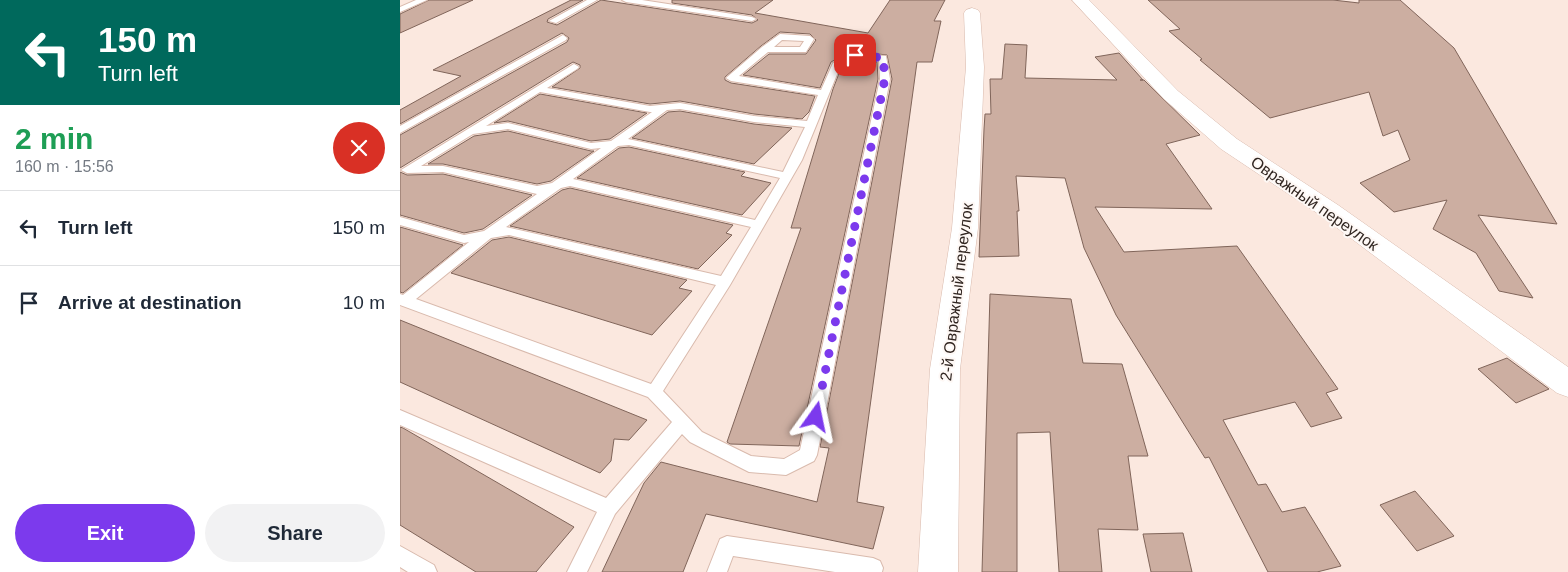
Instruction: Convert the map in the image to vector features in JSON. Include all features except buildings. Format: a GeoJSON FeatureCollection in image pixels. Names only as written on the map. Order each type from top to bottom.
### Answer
{"type":"FeatureCollection","features":[{"type":"Feature","properties":{"kind":"street","name":"Овражный переулок"},"geometry":{"type":"LineString","coordinates":[[1080,0],[1170,95],[1229,144],[1329,210],[1568,384]]}},
{"type":"Feature","properties":{"kind":"street","name":"2-й Овражный переулок"},"geometry":{"type":"LineString","coordinates":[[938,572],[945,369],[966,219],[975,67],[972,13]]}},
{"type":"Feature","properties":{"kind":"lane"},"geometry":{"type":"LineString","coordinates":[[400,10],[423,0]]}},
{"type":"Feature","properties":{"kind":"lane"},"geometry":{"type":"LineString","coordinates":[[553,21],[593,0]]}},
{"type":"Feature","properties":{"kind":"lane"},"geometry":{"type":"LineString","coordinates":[[626,0],[752,19]]}},
{"type":"Feature","properties":{"kind":"lane"},"geometry":{"type":"LineString","coordinates":[[400,130],[563,38]]}},
{"type":"Feature","properties":{"kind":"lane"},"geometry":{"type":"LineString","coordinates":[[765,50],[731,78],[824,93]]}},
{"type":"Feature","properties":{"kind":"lane"},"geometry":{"type":"LineString","coordinates":[[402,300],[654,392],[696,437],[749,464],[786,467],[808,454],[885,78],[883,58],[855,55],[836,65],[787,176],[725,282],[654,392]]}},
{"type":"Feature","properties":{"kind":"lane"},"geometry":{"type":"LineString","coordinates":[[403,172],[574,67]]}},
{"type":"Feature","properties":{"kind":"lane"},"geometry":{"type":"LineString","coordinates":[[539,89],[650,110],[680,106],[754,119],[811,124]]}},
{"type":"Feature","properties":{"kind":"lane"},"geometry":{"type":"LineString","coordinates":[[402,300],[487,235],[664,108]]}},
{"type":"Feature","properties":{"kind":"lane"},"geometry":{"type":"LineString","coordinates":[[471,131],[508,126],[591,146],[629,142],[787,176]]}},
{"type":"Feature","properties":{"kind":"lane"},"geometry":{"type":"LineString","coordinates":[[403,172],[444,169],[537,190],[570,182],[758,225]]}},
{"type":"Feature","properties":{"kind":"lane"},"geometry":{"type":"LineString","coordinates":[[400,221],[464,239],[509,231],[725,282]]}},
{"type":"Feature","properties":{"kind":"lane"},"geometry":{"type":"LineString","coordinates":[[400,417],[609,508]]}},
{"type":"Feature","properties":{"kind":"lane"},"geometry":{"type":"LineString","coordinates":[[577,572],[609,508],[682,422]]}},
{"type":"Feature","properties":{"kind":"lane"},"geometry":{"type":"LineString","coordinates":[[717,572],[727,546],[872,568],[872,572]]}},
{"type":"Feature","properties":{"kind":"lane"},"geometry":{"type":"LineString","coordinates":[[400,556],[427,572]]}},
{"type":"Feature","properties":{"kind":"route"},"geometry":{"type":"LineString","coordinates":[[816,417],[885,78],[883,58],[855,55]]}}]}
